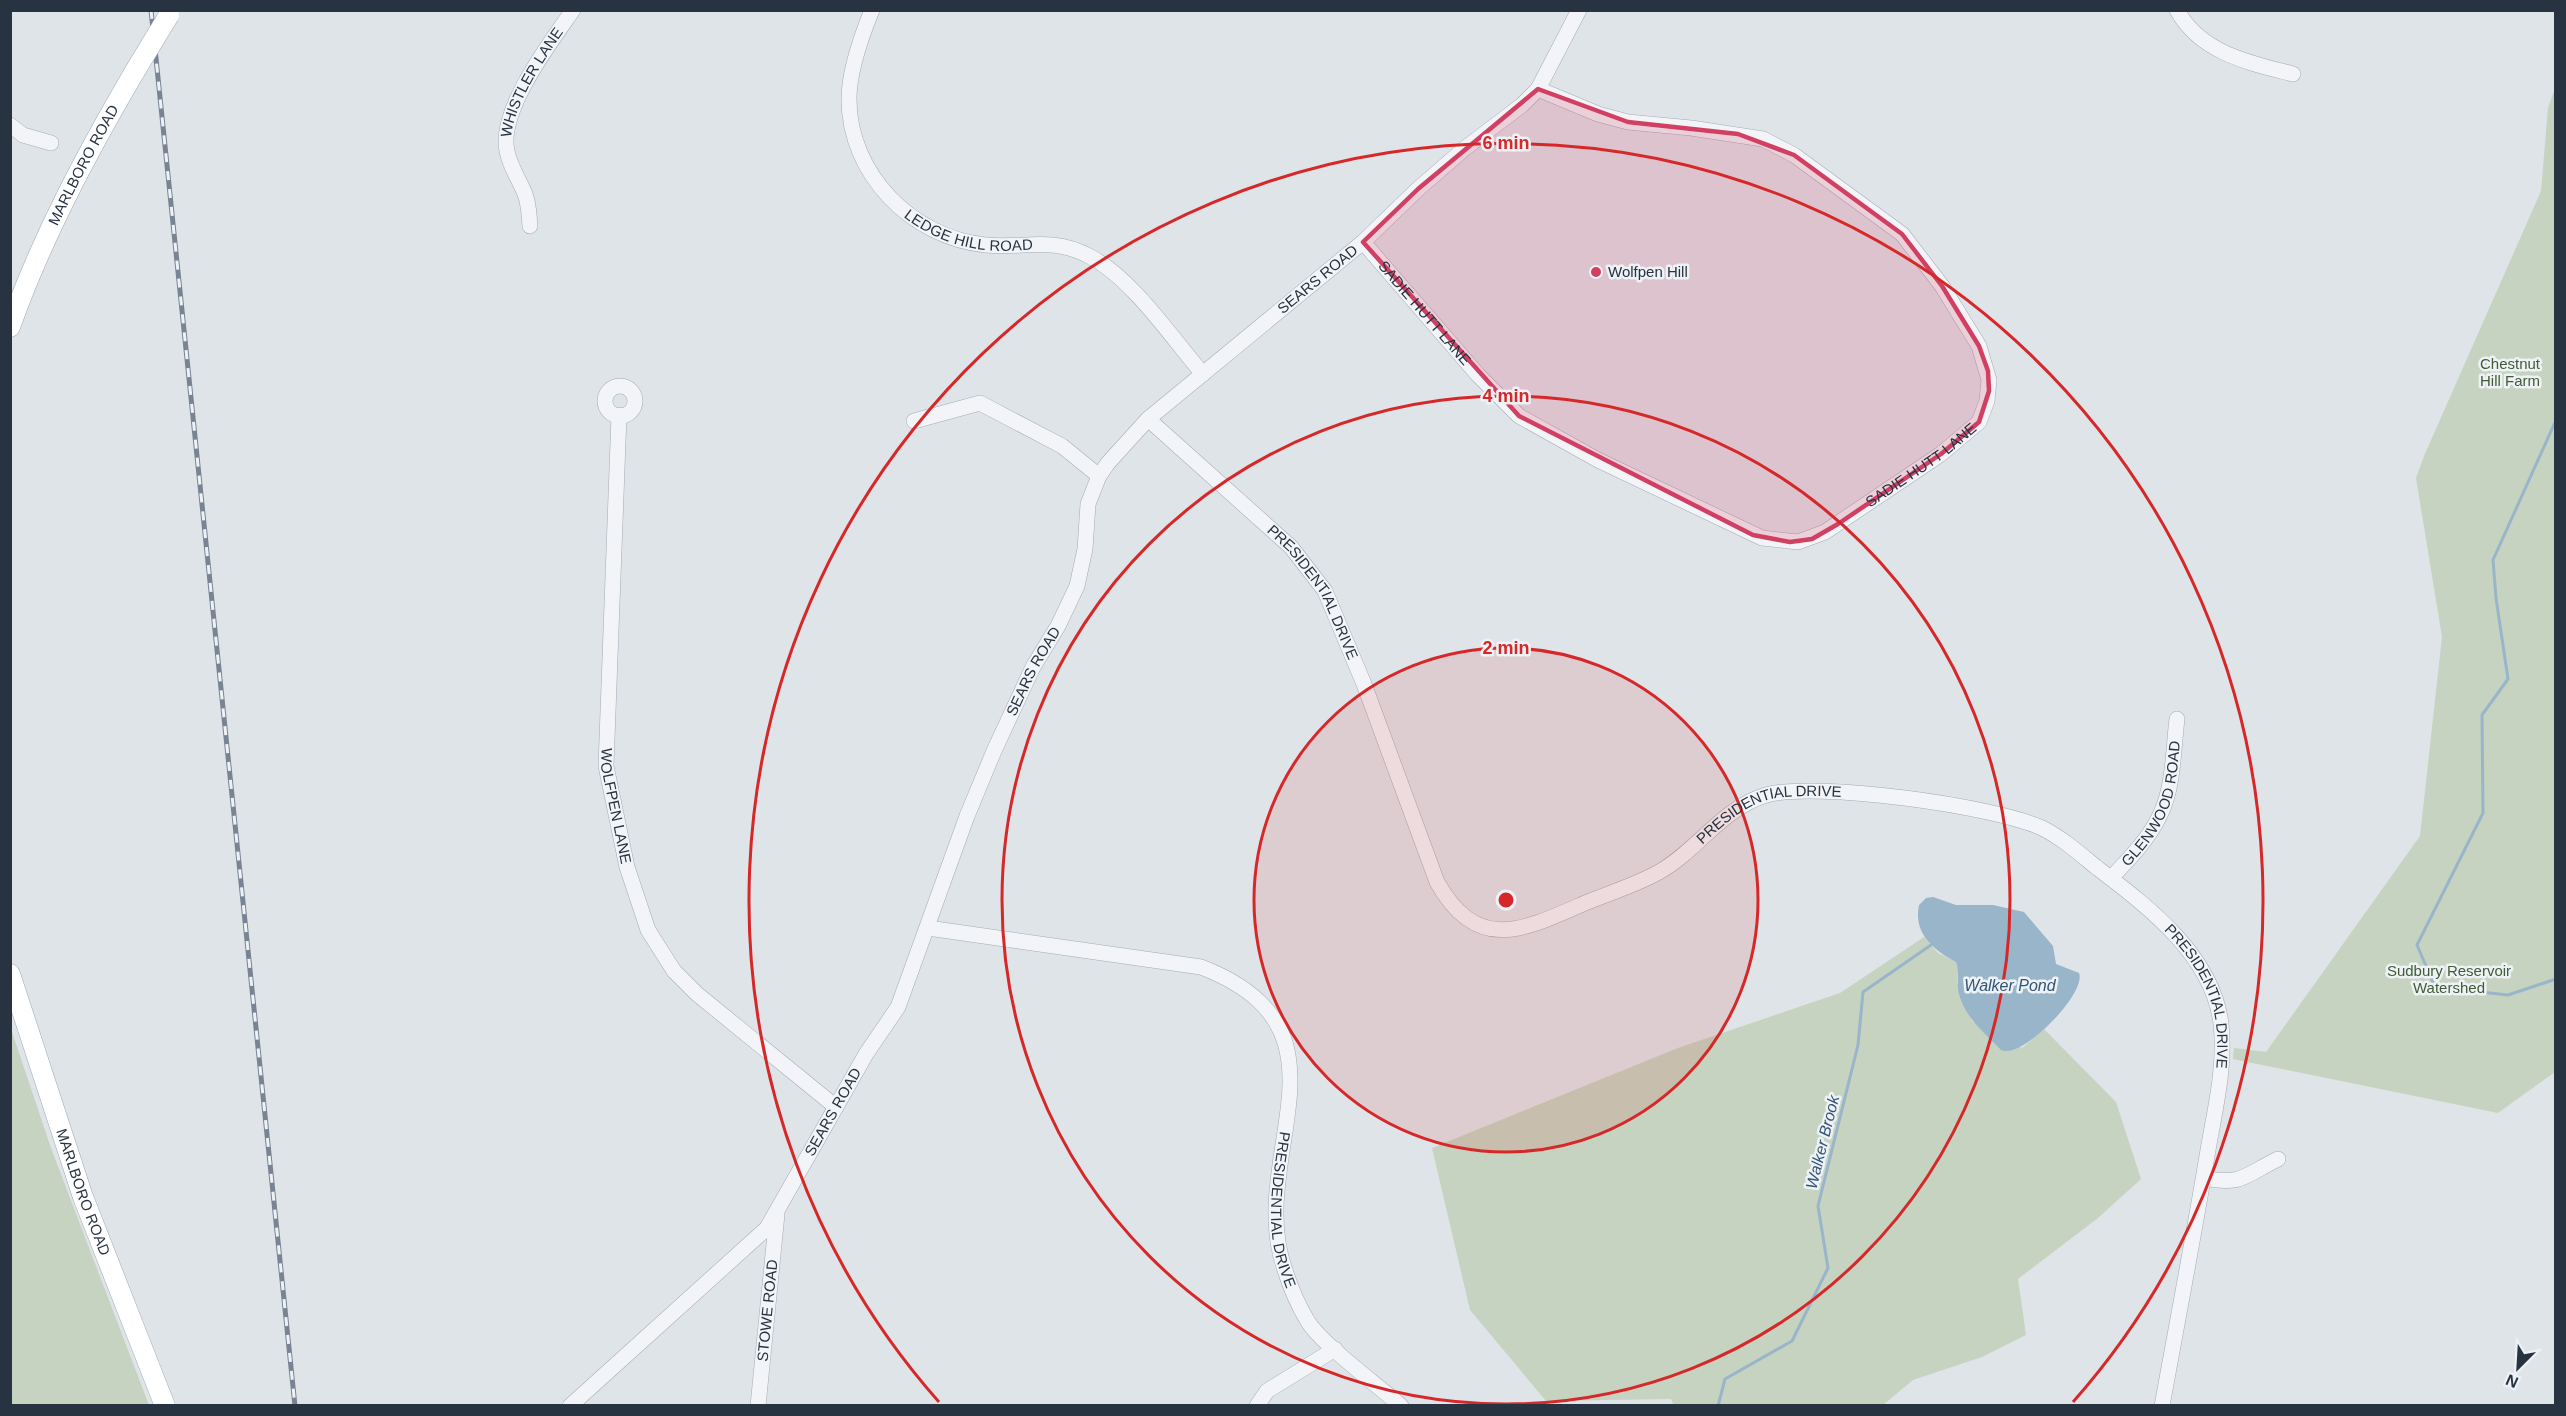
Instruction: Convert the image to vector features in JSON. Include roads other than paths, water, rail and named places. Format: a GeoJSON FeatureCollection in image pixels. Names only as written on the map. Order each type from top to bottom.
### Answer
{"type":"FeatureCollection","features":[{"type":"Feature","properties":{"kind":"main road","name":"MARLBORO ROAD"},"geometry":{"type":"LineString","coordinates":[[10,327],[27,282],[66,195],[170,13]]}},
{"type":"Feature","properties":{"kind":"main road","name":"MARLBORO ROAD"},"geometry":{"type":"LineString","coordinates":[[10,974],[83,1197],[165,1406]]}},
{"type":"Feature","properties":{"kind":"street","name":"WHISTLER LANE"},"geometry":{"type":"LineString","coordinates":[[530,226],[529,207],[509,159],[505,133],[510,116],[524,88],[573,10]]}},
{"type":"Feature","properties":{"kind":"street","name":"LEDGE HILL ROAD"},"geometry":{"type":"LineString","coordinates":[[872,10],[863,31],[849,97],[851,125],[864,161],[883,192],[913,218],[951,237],[986,245],[1032,243],[1072,248],[1091,257],[1117,277],[1143,303],[1203,374]]}},
{"type":"Feature","properties":{"kind":"street","name":"SEARS ROAD"},"geometry":{"type":"LineString","coordinates":[[570,1406],[727,1267],[767,1228],[836,1107],[898,1007],[967,816],[1005,724],[1077,586],[1085,549],[1088,504],[1099,476],[1148,419],[1363,242],[1418,189],[1505,119],[1538,89],[1579,10]]}},
{"type":"Feature","properties":{"kind":"street"},"geometry":{"type":"LineString","coordinates":[[2177,10],[2194,35],[2214,49],[2240,60],[2293,74]]}},
{"type":"Feature","properties":{"kind":"street","name":"SADIE HUTT LANE"},"geometry":{"type":"LineString","coordinates":[[1363,242],[1478,375],[1519,416],[1588,454],[1762,538],[1798,542],[1825,532],[1941,454],[1978,422],[1987,401],[1989,380],[1979,346],[1942,286],[1902,234],[1794,155],[1763,140],[1691,128],[1628,122],[1598,114],[1538,89]]}},
{"type":"Feature","properties":{"kind":"street"},"geometry":{"type":"LineString","coordinates":[[10,125],[23,135],[51,143]]}},
{"type":"Feature","properties":{"kind":"street"},"geometry":{"type":"LineString","coordinates":[[914,421],[980,403],[1062,446],[1099,476]]}},
{"type":"Feature","properties":{"kind":"street","name":"WOLFPEN LANE"},"geometry":{"type":"LineString","coordinates":[[619,416],[607,781],[627,867],[648,930],[664,958],[685,983],[836,1107]]}},
{"type":"Feature","properties":{"kind":"street","name":"PRESIDENTIAL DRIVE"},"geometry":{"type":"LineString","coordinates":[[1148,419],[1291,547],[1325,591],[1357,666],[1437,882],[1456,910],[1475,923],[1508,930],[1538,924],[1659,872],[1721,819],[1742,806],[1766,795],[1808,789],[1923,802],[2016,819],[2041,828],[2059,838],[2111,878],[2167,926],[2200,967],[2216,1003],[2222,1051],[2204,1178],[2162,1406]]}},
{"type":"Feature","properties":{"kind":"street","name":"GLENWOOD ROAD"},"geometry":{"type":"LineString","coordinates":[[2111,878],[2151,832],[2161,815],[2166,798],[2177,718]]}},
{"type":"Feature","properties":{"kind":"street","name":"PRESIDENTIAL DRIVE"},"geometry":{"type":"LineString","coordinates":[[928,928],[1201,967],[1238,984],[1260,1003],[1282,1033],[1292,1072],[1276,1215],[1282,1260],[1307,1321],[1335,1349],[1401,1406]]}},
{"type":"Feature","properties":{"kind":"street"},"geometry":{"type":"LineString","coordinates":[[2204,1178],[2233,1182],[2244,1179],[2277,1159]]}},
{"type":"Feature","properties":{"kind":"street","name":"STOWE ROAD"},"geometry":{"type":"LineString","coordinates":[[758,1406],[777,1214]]}},
{"type":"Feature","properties":{"kind":"street"},"geometry":{"type":"LineString","coordinates":[[1257,1406],[1268,1391],[1335,1349]]}},
{"type":"Feature","properties":{"kind":"water","name":"Walker Pond"},"geometry":{"type":"Polygon","coordinates":[[[1933,897],[1956,905],[1993,905],[2024,912],[2053,946],[2056,964],[2079,973],[2079,982],[2063,1009],[2051,1023],[2023,1045],[2011,1050],[2001,1050],[1976,1025],[1966,1010],[1959,994],[1956,962],[1927,940],[1919,924],[1919,905],[1926,898],[1933,897]]]}},
{"type":"Feature","properties":{"kind":"waterway"},"geometry":{"type":"LineString","coordinates":[[2556,420],[2493,560],[2508,679],[2482,715],[2483,813],[2417,945],[2435,987],[2508,995],[2556,979]]}},
{"type":"Feature","properties":{"kind":"waterway","name":"Walker Brook"},"geometry":{"type":"LineString","coordinates":[[1718,1406],[1725,1379],[1792,1341],[1828,1268],[1818,1206],[1858,1045],[1863,992],[1931,945]]}},
{"type":"Feature","properties":{"kind":"railway"},"geometry":{"type":"LineString","coordinates":[[151,10],[295,1406]]}},
{"type":"Feature","properties":{"kind":"place","name":"Wolfpen Hill"},"geometry":{"type":"Point","coordinates":[1596,272]}},
{"type":"Feature","properties":{"kind":"park label","name":"Chestnut Hill Farm"},"geometry":{"type":"Point","coordinates":[2510,372]}},
{"type":"Feature","properties":{"kind":"park label","name":"Sudbury Reservoir Watershed"},"geometry":{"type":"Point","coordinates":[2449,980]}}]}
